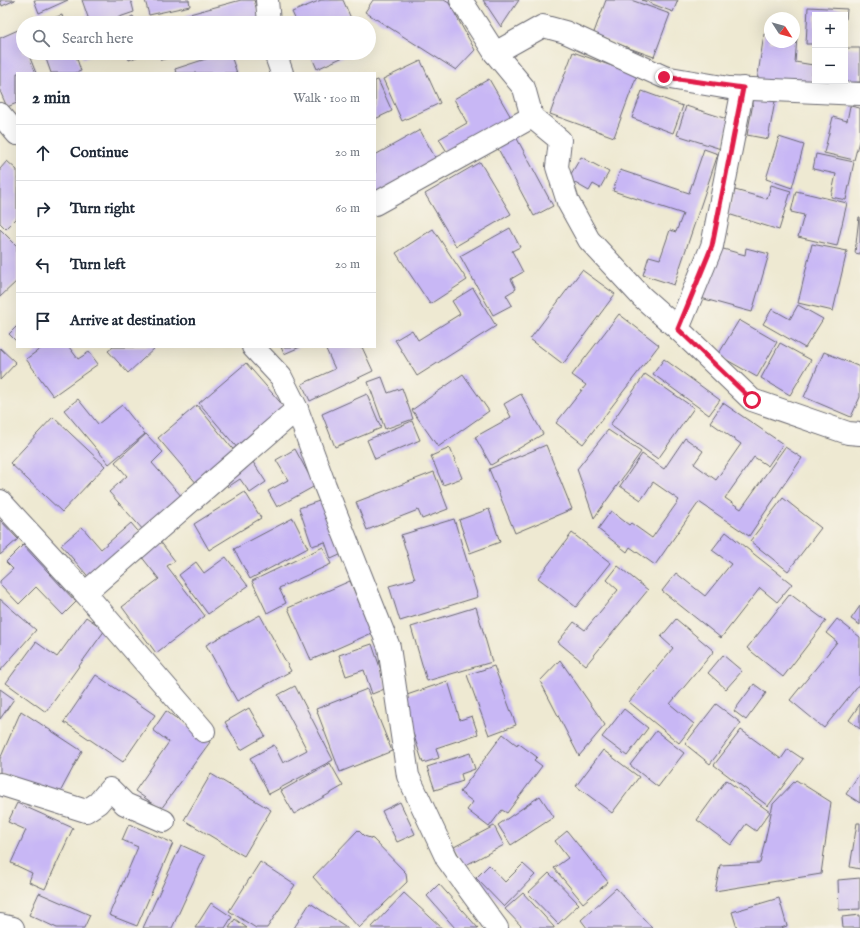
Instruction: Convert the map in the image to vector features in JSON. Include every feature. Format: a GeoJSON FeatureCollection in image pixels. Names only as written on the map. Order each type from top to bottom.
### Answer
{"type":"FeatureCollection","features":[{"type":"Feature","properties":{"kind":"street"},"geometry":{"type":"LineString","coordinates":[[267,0],[268,16]]}},
{"type":"Feature","properties":{"kind":"street"},"geometry":{"type":"LineString","coordinates":[[461,0],[495,53],[524,88],[532,118],[560,140],[557,167],[568,202],[589,240],[642,297],[678,329],[752,400],[848,433],[860,434]]}},
{"type":"Feature","properties":{"kind":"street"},"geometry":{"type":"LineString","coordinates":[[495,53],[543,26],[565,32],[664,77],[743,88],[860,94]]}},
{"type":"Feature","properties":{"kind":"street"},"geometry":{"type":"LineString","coordinates":[[277,60],[282,72]]}},
{"type":"Feature","properties":{"kind":"street"},"geometry":{"type":"LineString","coordinates":[[678,329],[712,246],[743,88]]}},
{"type":"Feature","properties":{"kind":"street"},"geometry":{"type":"LineString","coordinates":[[0,114],[16,133]]}},
{"type":"Feature","properties":{"kind":"street"},"geometry":{"type":"LineString","coordinates":[[376,203],[532,118]]}},
{"type":"Feature","properties":{"kind":"street"},"geometry":{"type":"LineString","coordinates":[[254,348],[281,377],[297,409],[325,486],[389,647],[408,776],[447,859],[497,928]]}},
{"type":"Feature","properties":{"kind":"street"},"geometry":{"type":"LineString","coordinates":[[85,593],[297,409]]}},
{"type":"Feature","properties":{"kind":"street"},"geometry":{"type":"LineString","coordinates":[[0,501],[85,593],[204,731]]}},
{"type":"Feature","properties":{"kind":"street"},"geometry":{"type":"LineString","coordinates":[[0,784],[86,811],[98,802],[110,789],[125,804],[164,821]]}},
{"type":"Feature","properties":{"kind":"street"},"geometry":{"type":"LineString","coordinates":[[0,925],[13,928]]}},
{"type":"Feature","properties":{"kind":"building"},"geometry":{"type":"Polygon","coordinates":[[[0,0],[15,0],[2,6],[0,0]]]}},
{"type":"Feature","properties":{"kind":"building"},"geometry":{"type":"Polygon","coordinates":[[[34,0],[68,0],[39,13],[34,0]]]}},
{"type":"Feature","properties":{"kind":"building"},"geometry":{"type":"Polygon","coordinates":[[[82,0],[131,0],[134,12],[122,16],[88,16],[82,0]]]}},
{"type":"Feature","properties":{"kind":"building"},"geometry":{"type":"Polygon","coordinates":[[[145,0],[189,0],[190,6],[149,15],[145,0]]]}},
{"type":"Feature","properties":{"kind":"building"},"geometry":{"type":"Polygon","coordinates":[[[241,0],[254,0],[259,16],[186,16],[241,0]]]}},
{"type":"Feature","properties":{"kind":"building"},"geometry":{"type":"Polygon","coordinates":[[[321,0],[343,0],[350,16],[294,16],[292,12],[321,0]]]}},
{"type":"Feature","properties":{"kind":"building"},"geometry":{"type":"Polygon","coordinates":[[[373,0],[444,0],[449,3],[475,50],[456,70],[376,19],[376,16],[371,16],[365,12],[373,0]]]}},
{"type":"Feature","properties":{"kind":"building"},"geometry":{"type":"Polygon","coordinates":[[[483,0],[519,0],[501,27],[483,0]]]}},
{"type":"Feature","properties":{"kind":"building"},"geometry":{"type":"Polygon","coordinates":[[[606,0],[631,0],[670,14],[654,57],[593,35],[606,0]]]}},
{"type":"Feature","properties":{"kind":"building"},"geometry":{"type":"Polygon","coordinates":[[[642,0],[678,0],[673,12],[642,0]]]}},
{"type":"Feature","properties":{"kind":"building"},"geometry":{"type":"Polygon","coordinates":[[[808,7],[847,9],[847,12],[812,12],[812,44],[806,44],[808,7]]]}},
{"type":"Feature","properties":{"kind":"building"},"geometry":{"type":"Polygon","coordinates":[[[16,31],[16,60],[31,60],[36,72],[16,72],[16,103],[7,107],[0,91],[0,38],[16,31]]]}},
{"type":"Feature","properties":{"kind":"building"},"geometry":{"type":"Polygon","coordinates":[[[764,34],[764,48],[796,48],[795,62],[812,65],[811,86],[757,81],[764,34]]]}},
{"type":"Feature","properties":{"kind":"building"},"geometry":{"type":"Polygon","coordinates":[[[848,48],[860,48],[860,82],[848,83],[848,48]]]}},
{"type":"Feature","properties":{"kind":"building"},"geometry":{"type":"Polygon","coordinates":[[[573,52],[637,75],[614,137],[550,114],[573,52]]]}},
{"type":"Feature","properties":{"kind":"building"},"geometry":{"type":"Polygon","coordinates":[[[46,60],[77,60],[81,71],[78,72],[51,72],[46,60]]]}},
{"type":"Feature","properties":{"kind":"building"},"geometry":{"type":"Polygon","coordinates":[[[203,60],[232,60],[237,72],[176,72],[175,69],[203,60]]]}},
{"type":"Feature","properties":{"kind":"building"},"geometry":{"type":"Polygon","coordinates":[[[313,60],[337,60],[317,69],[313,60]]]}},
{"type":"Feature","properties":{"kind":"building"},"geometry":{"type":"Polygon","coordinates":[[[421,61],[440,103],[402,121],[383,79],[421,61]]]}},
{"type":"Feature","properties":{"kind":"building"},"geometry":{"type":"Polygon","coordinates":[[[489,79],[512,119],[449,155],[439,139],[467,123],[454,99],[489,79]]]}},
{"type":"Feature","properties":{"kind":"building"},"geometry":{"type":"Polygon","coordinates":[[[378,80],[392,111],[376,119],[376,81],[378,80]]]}},
{"type":"Feature","properties":{"kind":"building"},"geometry":{"type":"Polygon","coordinates":[[[642,91],[683,106],[673,133],[632,118],[642,91]]]}},
{"type":"Feature","properties":{"kind":"building"},"geometry":{"type":"Polygon","coordinates":[[[754,98],[775,101],[768,139],[747,135],[754,98]]]}},
{"type":"Feature","properties":{"kind":"building"},"geometry":{"type":"Polygon","coordinates":[[[686,106],[730,120],[721,149],[677,135],[686,106]]]}},
{"type":"Feature","properties":{"kind":"building"},"geometry":{"type":"Polygon","coordinates":[[[850,106],[860,108],[860,137],[854,160],[824,153],[833,117],[847,121],[850,106]]]}},
{"type":"Feature","properties":{"kind":"building"},"geometry":{"type":"Polygon","coordinates":[[[420,130],[437,161],[376,194],[376,154],[420,130]]]}},
{"type":"Feature","properties":{"kind":"building"},"geometry":{"type":"Polygon","coordinates":[[[514,133],[553,206],[534,216],[495,143],[514,133]]]}},
{"type":"Feature","properties":{"kind":"building"},"geometry":{"type":"Polygon","coordinates":[[[779,137],[804,145],[792,188],[766,179],[779,137]]]}},
{"type":"Feature","properties":{"kind":"building"},"geometry":{"type":"Polygon","coordinates":[[[704,149],[718,154],[674,285],[643,275],[649,256],[660,259],[670,230],[676,232],[683,214],[613,191],[620,170],[689,193],[704,149]]]}},
{"type":"Feature","properties":{"kind":"building"},"geometry":{"type":"Polygon","coordinates":[[[816,154],[854,162],[846,200],[831,197],[836,174],[813,169],[816,154]]]}},
{"type":"Feature","properties":{"kind":"building"},"geometry":{"type":"Polygon","coordinates":[[[581,157],[609,172],[600,188],[593,184],[589,191],[568,179],[581,157]]]}},
{"type":"Feature","properties":{"kind":"building"},"geometry":{"type":"Polygon","coordinates":[[[7,161],[16,169],[16,219],[6,229],[0,223],[0,169],[7,161]]]}},
{"type":"Feature","properties":{"kind":"building"},"geometry":{"type":"Polygon","coordinates":[[[480,162],[511,214],[456,246],[425,194],[480,162]]]}},
{"type":"Feature","properties":{"kind":"building"},"geometry":{"type":"Polygon","coordinates":[[[771,185],[791,191],[779,230],[728,214],[735,190],[767,199],[771,185]]]}},
{"type":"Feature","properties":{"kind":"building"},"geometry":{"type":"Polygon","coordinates":[[[796,191],[847,203],[837,246],[798,237],[804,215],[791,212],[796,191]]]}},
{"type":"Feature","properties":{"kind":"building"},"geometry":{"type":"Polygon","coordinates":[[[860,217],[860,254],[855,253],[860,217]]]}},
{"type":"Feature","properties":{"kind":"building"},"geometry":{"type":"Polygon","coordinates":[[[510,228],[520,247],[512,251],[523,272],[511,279],[516,289],[506,295],[512,305],[493,315],[460,256],[510,228]]]}},
{"type":"Feature","properties":{"kind":"building"},"geometry":{"type":"Polygon","coordinates":[[[0,229],[16,245],[16,282],[0,297],[0,229]]]}},
{"type":"Feature","properties":{"kind":"building"},"geometry":{"type":"Polygon","coordinates":[[[433,229],[467,280],[430,304],[396,253],[433,229]]]}},
{"type":"Feature","properties":{"kind":"building"},"geometry":{"type":"Polygon","coordinates":[[[812,244],[847,251],[833,311],[798,303],[812,244]]]}},
{"type":"Feature","properties":{"kind":"building"},"geometry":{"type":"Polygon","coordinates":[[[716,247],[745,255],[746,248],[769,254],[752,312],[697,297],[716,247]]]}},
{"type":"Feature","properties":{"kind":"building"},"geometry":{"type":"Polygon","coordinates":[[[582,270],[615,294],[563,364],[530,339],[582,270]]]}},
{"type":"Feature","properties":{"kind":"building"},"geometry":{"type":"Polygon","coordinates":[[[473,288],[496,326],[417,376],[395,340],[412,330],[418,340],[460,314],[452,301],[473,288]]]}},
{"type":"Feature","properties":{"kind":"building"},"geometry":{"type":"Polygon","coordinates":[[[798,305],[823,319],[805,348],[763,324],[772,309],[790,319],[798,305]]]}},
{"type":"Feature","properties":{"kind":"building"},"geometry":{"type":"Polygon","coordinates":[[[619,314],[659,345],[583,444],[556,423],[586,385],[572,375],[619,314]]]}},
{"type":"Feature","properties":{"kind":"building"},"geometry":{"type":"Polygon","coordinates":[[[739,320],[777,342],[757,377],[718,355],[739,320]]]}},
{"type":"Feature","properties":{"kind":"building"},"geometry":{"type":"Polygon","coordinates":[[[16,327],[16,341],[9,334],[16,327]]]}},
{"type":"Feature","properties":{"kind":"building"},"geometry":{"type":"Polygon","coordinates":[[[780,343],[811,360],[790,395],[761,378],[780,343]]]}},
{"type":"Feature","properties":{"kind":"building"},"geometry":{"type":"Polygon","coordinates":[[[0,348],[16,363],[0,380],[0,348]]]}},
{"type":"Feature","properties":{"kind":"building"},"geometry":{"type":"Polygon","coordinates":[[[42,348],[70,348],[78,359],[89,352],[98,364],[53,396],[26,359],[42,348]]]}},
{"type":"Feature","properties":{"kind":"building"},"geometry":{"type":"Polygon","coordinates":[[[112,348],[155,348],[128,373],[108,351],[112,348]]]}},
{"type":"Feature","properties":{"kind":"building"},"geometry":{"type":"Polygon","coordinates":[[[281,348],[298,348],[284,354],[281,348]]]}},
{"type":"Feature","properties":{"kind":"building"},"geometry":{"type":"Polygon","coordinates":[[[325,348],[362,348],[373,371],[310,401],[302,384],[335,369],[325,348]]]}},
{"type":"Feature","properties":{"kind":"building"},"geometry":{"type":"Polygon","coordinates":[[[824,352],[860,367],[860,397],[851,417],[804,397],[824,352]]]}},
{"type":"Feature","properties":{"kind":"building"},"geometry":{"type":"Polygon","coordinates":[[[664,359],[720,400],[709,415],[653,374],[664,359]]]}},
{"type":"Feature","properties":{"kind":"building"},"geometry":{"type":"Polygon","coordinates":[[[246,363],[286,409],[239,450],[199,403],[246,363]]]}},
{"type":"Feature","properties":{"kind":"building"},"geometry":{"type":"Polygon","coordinates":[[[463,374],[489,411],[438,447],[412,410],[463,374]]]}},
{"type":"Feature","properties":{"kind":"building"},"geometry":{"type":"Polygon","coordinates":[[[645,374],[694,408],[658,459],[610,425],[645,374]]]}},
{"type":"Feature","properties":{"kind":"building"},"geometry":{"type":"Polygon","coordinates":[[[382,377],[388,393],[402,388],[413,419],[385,429],[368,382],[382,377]]]}},
{"type":"Feature","properties":{"kind":"building"},"geometry":{"type":"Polygon","coordinates":[[[367,394],[381,428],[335,447],[322,414],[367,394]]]}},
{"type":"Feature","properties":{"kind":"building"},"geometry":{"type":"Polygon","coordinates":[[[521,394],[543,434],[491,465],[475,437],[511,417],[504,404],[521,394]]]}},
{"type":"Feature","properties":{"kind":"building"},"geometry":{"type":"Polygon","coordinates":[[[78,399],[98,424],[122,405],[145,434],[109,464],[64,410],[78,399]]]}},
{"type":"Feature","properties":{"kind":"building"},"geometry":{"type":"Polygon","coordinates":[[[723,403],[783,444],[768,466],[754,457],[725,498],[741,509],[785,447],[802,458],[749,536],[699,502],[655,565],[630,547],[627,552],[598,529],[611,511],[629,525],[631,523],[652,538],[679,500],[653,482],[641,500],[620,486],[642,454],[664,469],[685,438],[703,451],[694,464],[716,480],[741,444],[710,422],[723,403]]]}},
{"type":"Feature","properties":{"kind":"building"},"geometry":{"type":"Polygon","coordinates":[[[197,405],[236,453],[198,485],[158,438],[197,405]]]}},
{"type":"Feature","properties":{"kind":"building"},"geometry":{"type":"Polygon","coordinates":[[[53,417],[105,466],[62,512],[10,463],[53,417]]]}},
{"type":"Feature","properties":{"kind":"building"},"geometry":{"type":"Polygon","coordinates":[[[412,421],[420,440],[375,459],[367,440],[412,421]]]}},
{"type":"Feature","properties":{"kind":"building"},"geometry":{"type":"Polygon","coordinates":[[[608,430],[641,452],[594,518],[577,469],[608,430]]]}},
{"type":"Feature","properties":{"kind":"building"},"geometry":{"type":"Polygon","coordinates":[[[146,434],[163,452],[152,463],[183,498],[145,532],[109,492],[127,476],[115,462],[146,434]]]}},
{"type":"Feature","properties":{"kind":"building"},"geometry":{"type":"Polygon","coordinates":[[[546,445],[572,509],[515,533],[489,469],[546,445]]]}},
{"type":"Feature","properties":{"kind":"building"},"geometry":{"type":"Polygon","coordinates":[[[450,448],[462,478],[443,485],[431,456],[450,448]]]}},
{"type":"Feature","properties":{"kind":"building"},"geometry":{"type":"Polygon","coordinates":[[[295,449],[315,486],[277,507],[268,491],[288,480],[276,460],[295,449]]]}},
{"type":"Feature","properties":{"kind":"building"},"geometry":{"type":"Polygon","coordinates":[[[251,459],[266,482],[250,493],[240,479],[228,487],[222,478],[251,459]]]}},
{"type":"Feature","properties":{"kind":"building"},"geometry":{"type":"Polygon","coordinates":[[[434,472],[448,509],[422,519],[418,510],[367,530],[356,502],[434,472]]]}},
{"type":"Feature","properties":{"kind":"building"},"geometry":{"type":"Polygon","coordinates":[[[245,492],[261,518],[209,550],[194,524],[245,492]]]}},
{"type":"Feature","properties":{"kind":"building"},"geometry":{"type":"Polygon","coordinates":[[[783,498],[821,528],[788,571],[750,541],[783,498]]]}},
{"type":"Feature","properties":{"kind":"building"},"geometry":{"type":"Polygon","coordinates":[[[322,500],[342,554],[331,559],[325,542],[312,546],[299,508],[322,500]]]}},
{"type":"Feature","properties":{"kind":"building"},"geometry":{"type":"Polygon","coordinates":[[[489,509],[500,542],[470,553],[459,520],[489,509]]]}},
{"type":"Feature","properties":{"kind":"building"},"geometry":{"type":"Polygon","coordinates":[[[293,518],[308,548],[250,579],[234,549],[293,518]]]}},
{"type":"Feature","properties":{"kind":"building"},"geometry":{"type":"Polygon","coordinates":[[[454,519],[478,597],[400,621],[389,586],[415,579],[401,535],[454,519]]]}},
{"type":"Feature","properties":{"kind":"building"},"geometry":{"type":"Polygon","coordinates":[[[0,520],[18,539],[0,555],[0,520]]]}},
{"type":"Feature","properties":{"kind":"building"},"geometry":{"type":"Polygon","coordinates":[[[131,523],[143,537],[92,581],[61,545],[82,527],[101,549],[131,523]]]}},
{"type":"Feature","properties":{"kind":"building"},"geometry":{"type":"Polygon","coordinates":[[[726,532],[792,584],[777,602],[760,588],[721,638],[662,591],[676,573],[705,596],[731,564],[712,550],[726,532]]]}},
{"type":"Feature","properties":{"kind":"building"},"geometry":{"type":"Polygon","coordinates":[[[572,533],[611,563],[576,607],[538,578],[572,533]]]}},
{"type":"Feature","properties":{"kind":"building"},"geometry":{"type":"Polygon","coordinates":[[[160,541],[175,561],[167,566],[205,616],[156,653],[122,607],[159,579],[141,556],[160,541]]]}},
{"type":"Feature","properties":{"kind":"building"},"geometry":{"type":"Polygon","coordinates":[[[23,545],[76,602],[63,615],[36,587],[19,604],[0,584],[0,581],[13,569],[6,562],[23,545]]]}},
{"type":"Feature","properties":{"kind":"building"},"geometry":{"type":"Polygon","coordinates":[[[323,547],[331,564],[279,588],[286,603],[267,613],[252,581],[323,547]]]}},
{"type":"Feature","properties":{"kind":"building"},"geometry":{"type":"Polygon","coordinates":[[[226,557],[248,586],[208,614],[179,575],[196,562],[204,573],[226,557]]]}},
{"type":"Feature","properties":{"kind":"building"},"geometry":{"type":"Polygon","coordinates":[[[618,566],[648,590],[586,665],[558,642],[574,622],[585,630],[618,590],[607,580],[618,566]]]}},
{"type":"Feature","properties":{"kind":"building"},"geometry":{"type":"Polygon","coordinates":[[[350,581],[372,633],[311,660],[288,608],[350,581]]]}},
{"type":"Feature","properties":{"kind":"building"},"geometry":{"type":"Polygon","coordinates":[[[790,594],[826,621],[783,677],[747,648],[790,594]]]}},
{"type":"Feature","properties":{"kind":"building"},"geometry":{"type":"Polygon","coordinates":[[[0,599],[36,630],[0,671],[0,599]]]}},
{"type":"Feature","properties":{"kind":"building"},"geometry":{"type":"Polygon","coordinates":[[[860,606],[860,625],[851,619],[860,606]]]}},
{"type":"Feature","properties":{"kind":"building"},"geometry":{"type":"Polygon","coordinates":[[[476,607],[492,662],[427,681],[411,627],[476,607]]]}},
{"type":"Feature","properties":{"kind":"building"},"geometry":{"type":"Polygon","coordinates":[[[260,615],[291,671],[237,701],[206,645],[260,615]]]}},
{"type":"Feature","properties":{"kind":"building"},"geometry":{"type":"Polygon","coordinates":[[[86,617],[105,630],[46,712],[6,683],[36,642],[57,657],[86,617]]]}},
{"type":"Feature","properties":{"kind":"building"},"geometry":{"type":"Polygon","coordinates":[[[676,619],[714,651],[670,704],[694,724],[679,743],[629,702],[673,648],[661,637],[676,619]]]}},
{"type":"Feature","properties":{"kind":"building"},"geometry":{"type":"Polygon","coordinates":[[[837,619],[860,637],[860,683],[824,728],[790,700],[837,642],[826,633],[837,619]]]}},
{"type":"Feature","properties":{"kind":"building"},"geometry":{"type":"Polygon","coordinates":[[[372,644],[387,688],[372,694],[364,670],[346,676],[339,655],[372,644]]]}},
{"type":"Feature","properties":{"kind":"building"},"geometry":{"type":"Polygon","coordinates":[[[723,655],[742,671],[726,689],[708,673],[723,655]]]}},
{"type":"Feature","properties":{"kind":"building"},"geometry":{"type":"Polygon","coordinates":[[[560,660],[605,725],[579,756],[540,681],[560,660]]]}},
{"type":"Feature","properties":{"kind":"building"},"geometry":{"type":"Polygon","coordinates":[[[494,666],[516,725],[489,735],[467,675],[494,666]]]}},
{"type":"Feature","properties":{"kind":"building"},"geometry":{"type":"Polygon","coordinates":[[[96,675],[155,715],[123,762],[64,722],[96,675]]]}},
{"type":"Feature","properties":{"kind":"building"},"geometry":{"type":"Polygon","coordinates":[[[448,681],[460,720],[472,716],[478,734],[436,748],[439,758],[423,763],[401,697],[448,681]]]}},
{"type":"Feature","properties":{"kind":"building"},"geometry":{"type":"Polygon","coordinates":[[[754,684],[766,693],[746,720],[734,711],[754,684]]]}},
{"type":"Feature","properties":{"kind":"building"},"geometry":{"type":"Polygon","coordinates":[[[295,686],[333,760],[269,794],[250,758],[274,745],[283,763],[307,750],[278,695],[295,686]]]}},
{"type":"Feature","properties":{"kind":"building"},"geometry":{"type":"Polygon","coordinates":[[[0,689],[14,699],[0,719],[0,689]]]}},
{"type":"Feature","properties":{"kind":"building"},"geometry":{"type":"Polygon","coordinates":[[[367,689],[392,751],[340,772],[316,709],[367,689]]]}},
{"type":"Feature","properties":{"kind":"building"},"geometry":{"type":"Polygon","coordinates":[[[716,704],[741,723],[710,764],[685,744],[716,704]]]}},
{"type":"Feature","properties":{"kind":"building"},"geometry":{"type":"Polygon","coordinates":[[[860,704],[860,729],[849,720],[860,704]]]}},
{"type":"Feature","properties":{"kind":"building"},"geometry":{"type":"Polygon","coordinates":[[[249,708],[265,736],[241,750],[225,722],[249,708]]]}},
{"type":"Feature","properties":{"kind":"building"},"geometry":{"type":"Polygon","coordinates":[[[624,709],[648,728],[627,756],[602,737],[624,709]]]}},
{"type":"Feature","properties":{"kind":"building"},"geometry":{"type":"Polygon","coordinates":[[[21,711],[82,751],[58,796],[0,773],[0,759],[21,711]]]}},
{"type":"Feature","properties":{"kind":"building"},"geometry":{"type":"Polygon","coordinates":[[[166,711],[210,742],[161,809],[135,791],[169,742],[153,730],[166,711]]]}},
{"type":"Feature","properties":{"kind":"building"},"geometry":{"type":"Polygon","coordinates":[[[741,730],[781,759],[788,749],[803,759],[768,806],[714,765],[741,730]]]}},
{"type":"Feature","properties":{"kind":"building"},"geometry":{"type":"Polygon","coordinates":[[[656,731],[684,753],[658,787],[630,765],[656,731]]]}},
{"type":"Feature","properties":{"kind":"building"},"geometry":{"type":"Polygon","coordinates":[[[503,734],[517,745],[518,743],[537,757],[534,760],[542,766],[507,813],[502,810],[489,827],[467,810],[473,802],[460,792],[503,734]]]}},
{"type":"Feature","properties":{"kind":"building"},"geometry":{"type":"Polygon","coordinates":[[[603,750],[639,777],[612,813],[576,786],[603,750]]]}},
{"type":"Feature","properties":{"kind":"building"},"geometry":{"type":"Polygon","coordinates":[[[470,753],[475,769],[461,774],[463,781],[435,790],[427,767],[470,753]]]}},
{"type":"Feature","properties":{"kind":"building"},"geometry":{"type":"Polygon","coordinates":[[[330,763],[343,786],[294,814],[281,791],[330,763]]]}},
{"type":"Feature","properties":{"kind":"building"},"geometry":{"type":"Polygon","coordinates":[[[860,773],[860,803],[846,794],[860,773]]]}},
{"type":"Feature","properties":{"kind":"building"},"geometry":{"type":"Polygon","coordinates":[[[211,774],[271,810],[244,856],[184,820],[211,774]]]}},
{"type":"Feature","properties":{"kind":"building"},"geometry":{"type":"Polygon","coordinates":[[[726,780],[770,812],[756,831],[746,824],[731,845],[697,820],[726,780]]]}},
{"type":"Feature","properties":{"kind":"building"},"geometry":{"type":"Polygon","coordinates":[[[796,780],[831,802],[821,874],[715,891],[720,865],[760,863],[773,804],[796,780]]]}},
{"type":"Feature","properties":{"kind":"building"},"geometry":{"type":"Polygon","coordinates":[[[540,796],[554,817],[511,845],[498,825],[540,796]]]}},
{"type":"Feature","properties":{"kind":"building"},"geometry":{"type":"Polygon","coordinates":[[[400,802],[415,834],[397,842],[382,811],[400,802]]]}},
{"type":"Feature","properties":{"kind":"building"},"geometry":{"type":"Polygon","coordinates":[[[17,803],[73,828],[45,889],[29,882],[32,873],[11,863],[26,830],[8,822],[17,803]]]}},
{"type":"Feature","properties":{"kind":"building"},"geometry":{"type":"Polygon","coordinates":[[[857,823],[860,823],[860,869],[850,867],[857,823]]]}},
{"type":"Feature","properties":{"kind":"building"},"geometry":{"type":"Polygon","coordinates":[[[129,824],[173,843],[137,926],[109,915],[138,847],[122,840],[129,824]]]}},
{"type":"Feature","properties":{"kind":"building"},"geometry":{"type":"Polygon","coordinates":[[[494,826],[504,845],[464,866],[454,847],[494,826]]]}},
{"type":"Feature","properties":{"kind":"building"},"geometry":{"type":"Polygon","coordinates":[[[358,830],[364,836],[373,839],[406,873],[407,882],[359,928],[313,877],[358,830]]]}},
{"type":"Feature","properties":{"kind":"building"},"geometry":{"type":"Polygon","coordinates":[[[567,831],[608,882],[583,903],[554,868],[568,858],[555,841],[567,831]]]}},
{"type":"Feature","properties":{"kind":"building"},"geometry":{"type":"Polygon","coordinates":[[[181,845],[205,856],[172,928],[143,928],[181,845]]]}},
{"type":"Feature","properties":{"kind":"building"},"geometry":{"type":"Polygon","coordinates":[[[260,862],[295,885],[267,928],[256,928],[229,911],[260,862]]]}},
{"type":"Feature","properties":{"kind":"building"},"geometry":{"type":"Polygon","coordinates":[[[523,864],[535,875],[504,907],[476,878],[489,865],[505,882],[523,864]]]}},
{"type":"Feature","properties":{"kind":"building"},"geometry":{"type":"Polygon","coordinates":[[[549,873],[579,904],[558,924],[528,893],[549,873]]]}},
{"type":"Feature","properties":{"kind":"building"},"geometry":{"type":"Polygon","coordinates":[[[860,878],[860,909],[839,910],[838,880],[860,878]]]}},
{"type":"Feature","properties":{"kind":"building"},"geometry":{"type":"Polygon","coordinates":[[[439,884],[478,928],[455,928],[427,896],[439,884]]]}},
{"type":"Feature","properties":{"kind":"building"},"geometry":{"type":"Polygon","coordinates":[[[616,888],[652,928],[587,928],[581,920],[616,888]]]}},
{"type":"Feature","properties":{"kind":"building"},"geometry":{"type":"Polygon","coordinates":[[[39,893],[90,915],[84,928],[57,928],[29,915],[39,893]]]}},
{"type":"Feature","properties":{"kind":"building"},"geometry":{"type":"Polygon","coordinates":[[[404,893],[442,928],[371,928],[404,893]]]}},
{"type":"Feature","properties":{"kind":"building"},"geometry":{"type":"Polygon","coordinates":[[[523,893],[554,928],[523,928],[505,909],[523,893]]]}},
{"type":"Feature","properties":{"kind":"building"},"geometry":{"type":"Polygon","coordinates":[[[779,898],[787,926],[781,928],[737,928],[732,912],[779,898]]]}},
{"type":"Feature","properties":{"kind":"building"},"geometry":{"type":"Polygon","coordinates":[[[211,903],[232,917],[225,928],[195,928],[211,903]]]}},
{"type":"Feature","properties":{"kind":"building"},"geometry":{"type":"Polygon","coordinates":[[[310,903],[348,928],[294,928],[310,903]]]}},
{"type":"Feature","properties":{"kind":"building"},"geometry":{"type":"Polygon","coordinates":[[[860,915],[860,928],[843,928],[842,917],[860,915]]]}},
{"type":"Feature","properties":{"kind":"building"},"geometry":{"type":"Polygon","coordinates":[[[235,919],[247,928],[229,928],[235,919]]]}},
{"type":"Feature","properties":{"kind":"route"},"geometry":{"type":"LineString","coordinates":[[664,77],[729,88],[743,88],[712,246],[678,329],[752,400]]}}]}
